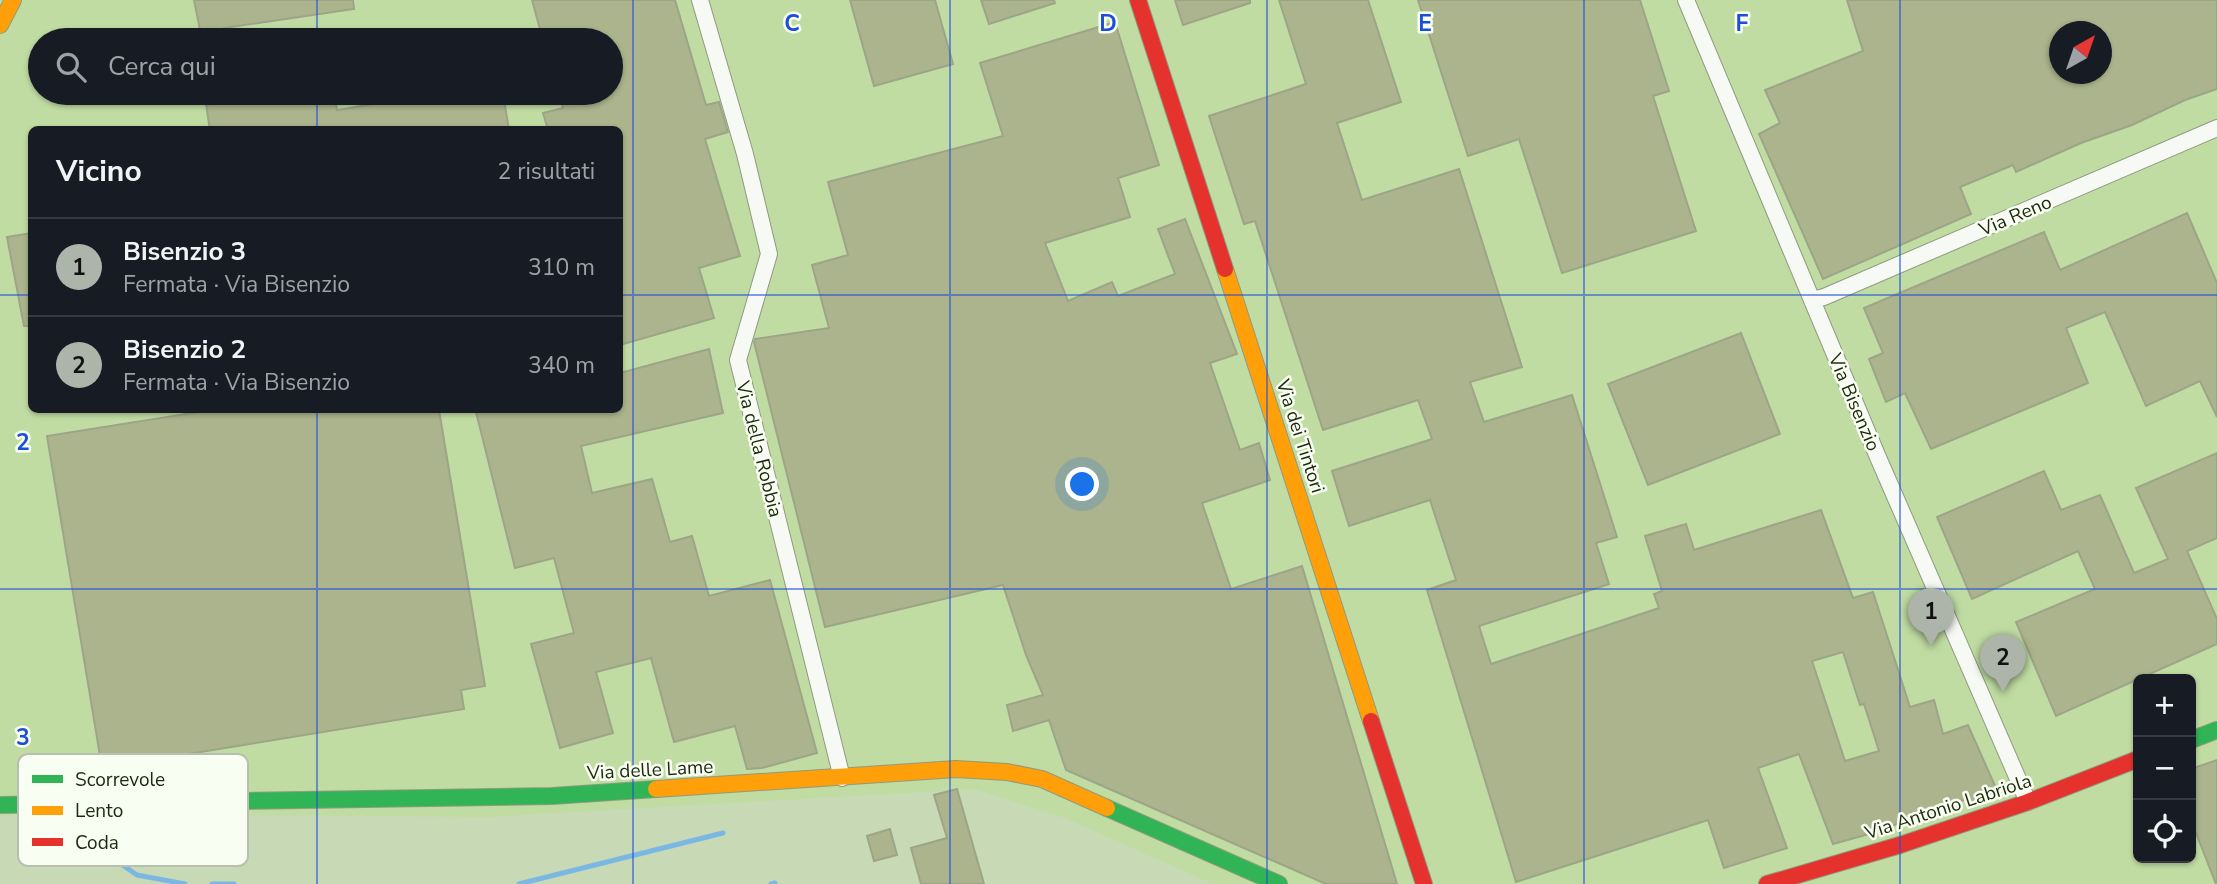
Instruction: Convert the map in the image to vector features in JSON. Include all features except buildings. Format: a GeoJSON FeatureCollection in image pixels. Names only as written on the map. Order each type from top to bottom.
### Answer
{"type":"FeatureCollection","features":[{"type":"Feature","properties":{"kind":"street"},"geometry":{"type":"LineString","coordinates":[[0,25],[13,0]]}},
{"type":"Feature","properties":{"kind":"street","name":"Via della Robbia"},"geometry":{"type":"LineString","coordinates":[[700,0],[745,154],[769,254],[738,360],[842,778]]}},
{"type":"Feature","properties":{"kind":"street","name":"Via dei Tintori"},"geometry":{"type":"LineString","coordinates":[[1138,0],[1424,884]]}},
{"type":"Feature","properties":{"kind":"street","name":"Via Bisenzio"},"geometry":{"type":"LineString","coordinates":[[1686,0],[2028,802]]}},
{"type":"Feature","properties":{"kind":"street","name":"Via Reno"},"geometry":{"type":"LineString","coordinates":[[1812,300],[2217,128]]}},
{"type":"Feature","properties":{"kind":"street"},"geometry":{"type":"LineString","coordinates":[[2196,738],[2217,730]]}},
{"type":"Feature","properties":{"kind":"street","name":"Via Antonio Labriola"},"geometry":{"type":"LineString","coordinates":[[1767,884],[1900,845],[2028,802],[2133,761]]}},
{"type":"Feature","properties":{"kind":"street","name":"Via delle Lame"},"geometry":{"type":"LineString","coordinates":[[248,801],[552,796],[985,769],[1042,779],[1279,884]]}},
{"type":"Feature","properties":{"kind":"street","name":"Via delle Lame"},"geometry":{"type":"LineString","coordinates":[[0,805],[18,805]]}},
{"type":"Feature","properties":{"kind":"shaded area"},"geometry":{"type":"Polygon","coordinates":[[[0,0],[2217,0],[2217,884],[1213,884],[1065,818],[974,789],[487,817],[248,815],[248,754],[18,754],[18,815],[0,816],[0,0]]]}},
{"type":"Feature","properties":{"kind":"waterway"},"geometry":{"type":"LineString","coordinates":[[519,884],[723,833]]}},
{"type":"Feature","properties":{"kind":"waterway"},"geometry":{"type":"LineString","coordinates":[[124,866],[137,875],[185,884]]}},
{"type":"Feature","properties":{"kind":"waterway"},"geometry":{"type":"LineString","coordinates":[[771,884],[775,883]]}},
{"type":"Feature","properties":{"kind":"waterway"},"geometry":{"type":"LineString","coordinates":[[212,884],[234,884]]}},
{"type":"Feature","properties":{"kind":"traffic: fast"},"geometry":{"type":"LineString","coordinates":[[2196,738],[2217,730]]}},
{"type":"Feature","properties":{"kind":"traffic: fast"},"geometry":{"type":"LineString","coordinates":[[248,801],[552,796],[656,789]]}},
{"type":"Feature","properties":{"kind":"traffic: fast"},"geometry":{"type":"LineString","coordinates":[[0,805],[18,805]]}},
{"type":"Feature","properties":{"kind":"traffic: fast"},"geometry":{"type":"LineString","coordinates":[[1107,808],[1279,884]]}},
{"type":"Feature","properties":{"kind":"traffic: slow"},"geometry":{"type":"LineString","coordinates":[[0,25],[13,0]]}},
{"type":"Feature","properties":{"kind":"traffic: slow"},"geometry":{"type":"LineString","coordinates":[[1225,269],[1371,721]]}},
{"type":"Feature","properties":{"kind":"traffic: slow"},"geometry":{"type":"LineString","coordinates":[[656,789],[956,769],[1007,772],[1042,779],[1107,808]]}},
{"type":"Feature","properties":{"kind":"traffic: jam"},"geometry":{"type":"LineString","coordinates":[[1138,0],[1225,269]]}},
{"type":"Feature","properties":{"kind":"traffic: jam"},"geometry":{"type":"LineString","coordinates":[[1371,721],[1424,884]]}},
{"type":"Feature","properties":{"kind":"traffic: jam"},"geometry":{"type":"LineString","coordinates":[[1767,884],[1900,845],[2028,802],[2133,761]]}},
{"type":"Feature","properties":{"kind":"place","name":"Bisenzio 3"},"geometry":{"type":"Point","coordinates":[1931,646]}},
{"type":"Feature","properties":{"kind":"place","name":"Bisenzio 2"},"geometry":{"type":"Point","coordinates":[2003,692]}}]}
